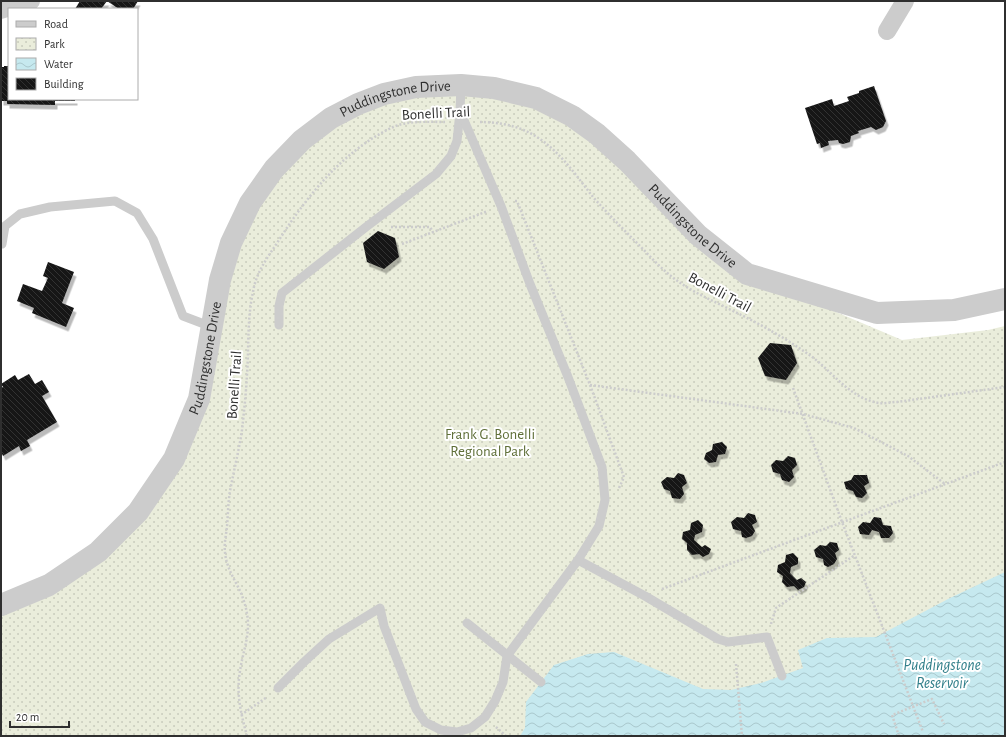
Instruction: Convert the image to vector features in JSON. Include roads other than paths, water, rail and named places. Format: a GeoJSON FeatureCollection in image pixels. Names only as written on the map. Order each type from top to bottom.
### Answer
{"type":"FeatureCollection","features":[{"type":"Feature","properties":{"kind":"street"},"geometry":{"type":"LineString","coordinates":[[1,10],[31,1]]}},
{"type":"Feature","properties":{"kind":"street"},"geometry":{"type":"LineString","coordinates":[[887,31],[905,1]]}},
{"type":"Feature","properties":{"kind":"street","name":"Puddingstone Drive"},"geometry":{"type":"LineString","coordinates":[[1,605],[49,585],[98,552],[138,512],[174,459],[198,400],[220,280],[231,243],[250,203],[274,169],[302,140],[331,118],[358,104],[384,94],[416,87],[461,85],[494,88],[536,98],[572,116],[597,134],[627,161],[698,235],[747,274],[877,313],[954,310],[1005,299]]}},
{"type":"Feature","properties":{"kind":"lane"},"geometry":{"type":"LineString","coordinates":[[278,688],[329,639],[380,608],[384,626],[416,710],[425,722],[441,730],[457,732],[471,728],[485,717],[495,701],[503,682],[507,656],[578,560],[599,526],[605,500],[602,467],[501,206],[462,122],[460,111],[461,85]]}},
{"type":"Feature","properties":{"kind":"lane"},"geometry":{"type":"LineString","coordinates":[[279,325],[279,306],[282,293],[436,174],[451,156],[462,122]]}},
{"type":"Feature","properties":{"kind":"lane"},"geometry":{"type":"LineString","coordinates":[[2,244],[5,226],[20,214],[50,207],[114,201],[136,213],[153,239],[183,316],[212,326]]}},
{"type":"Feature","properties":{"kind":"lane"},"geometry":{"type":"LineString","coordinates":[[578,560],[718,639],[728,642],[767,637],[782,676]]}},
{"type":"Feature","properties":{"kind":"lane"},"geometry":{"type":"LineString","coordinates":[[467,623],[540,682]]}},
{"type":"Feature","properties":{"kind":"water","name":"Puddingstone Reservoir"},"geometry":{"type":"Polygon","coordinates":[[[1005,572],[1005,736],[520,736],[525,728],[526,702],[554,665],[588,654],[614,652],[703,689],[731,690],[761,683],[803,668],[798,650],[827,638],[876,637],[950,598],[1005,572]]]}},
{"type":"Feature","properties":{"kind":"park label","name":"Frank G. Bonelli Regional Park"},"geometry":{"type":"Point","coordinates":[490,442]}}]}
